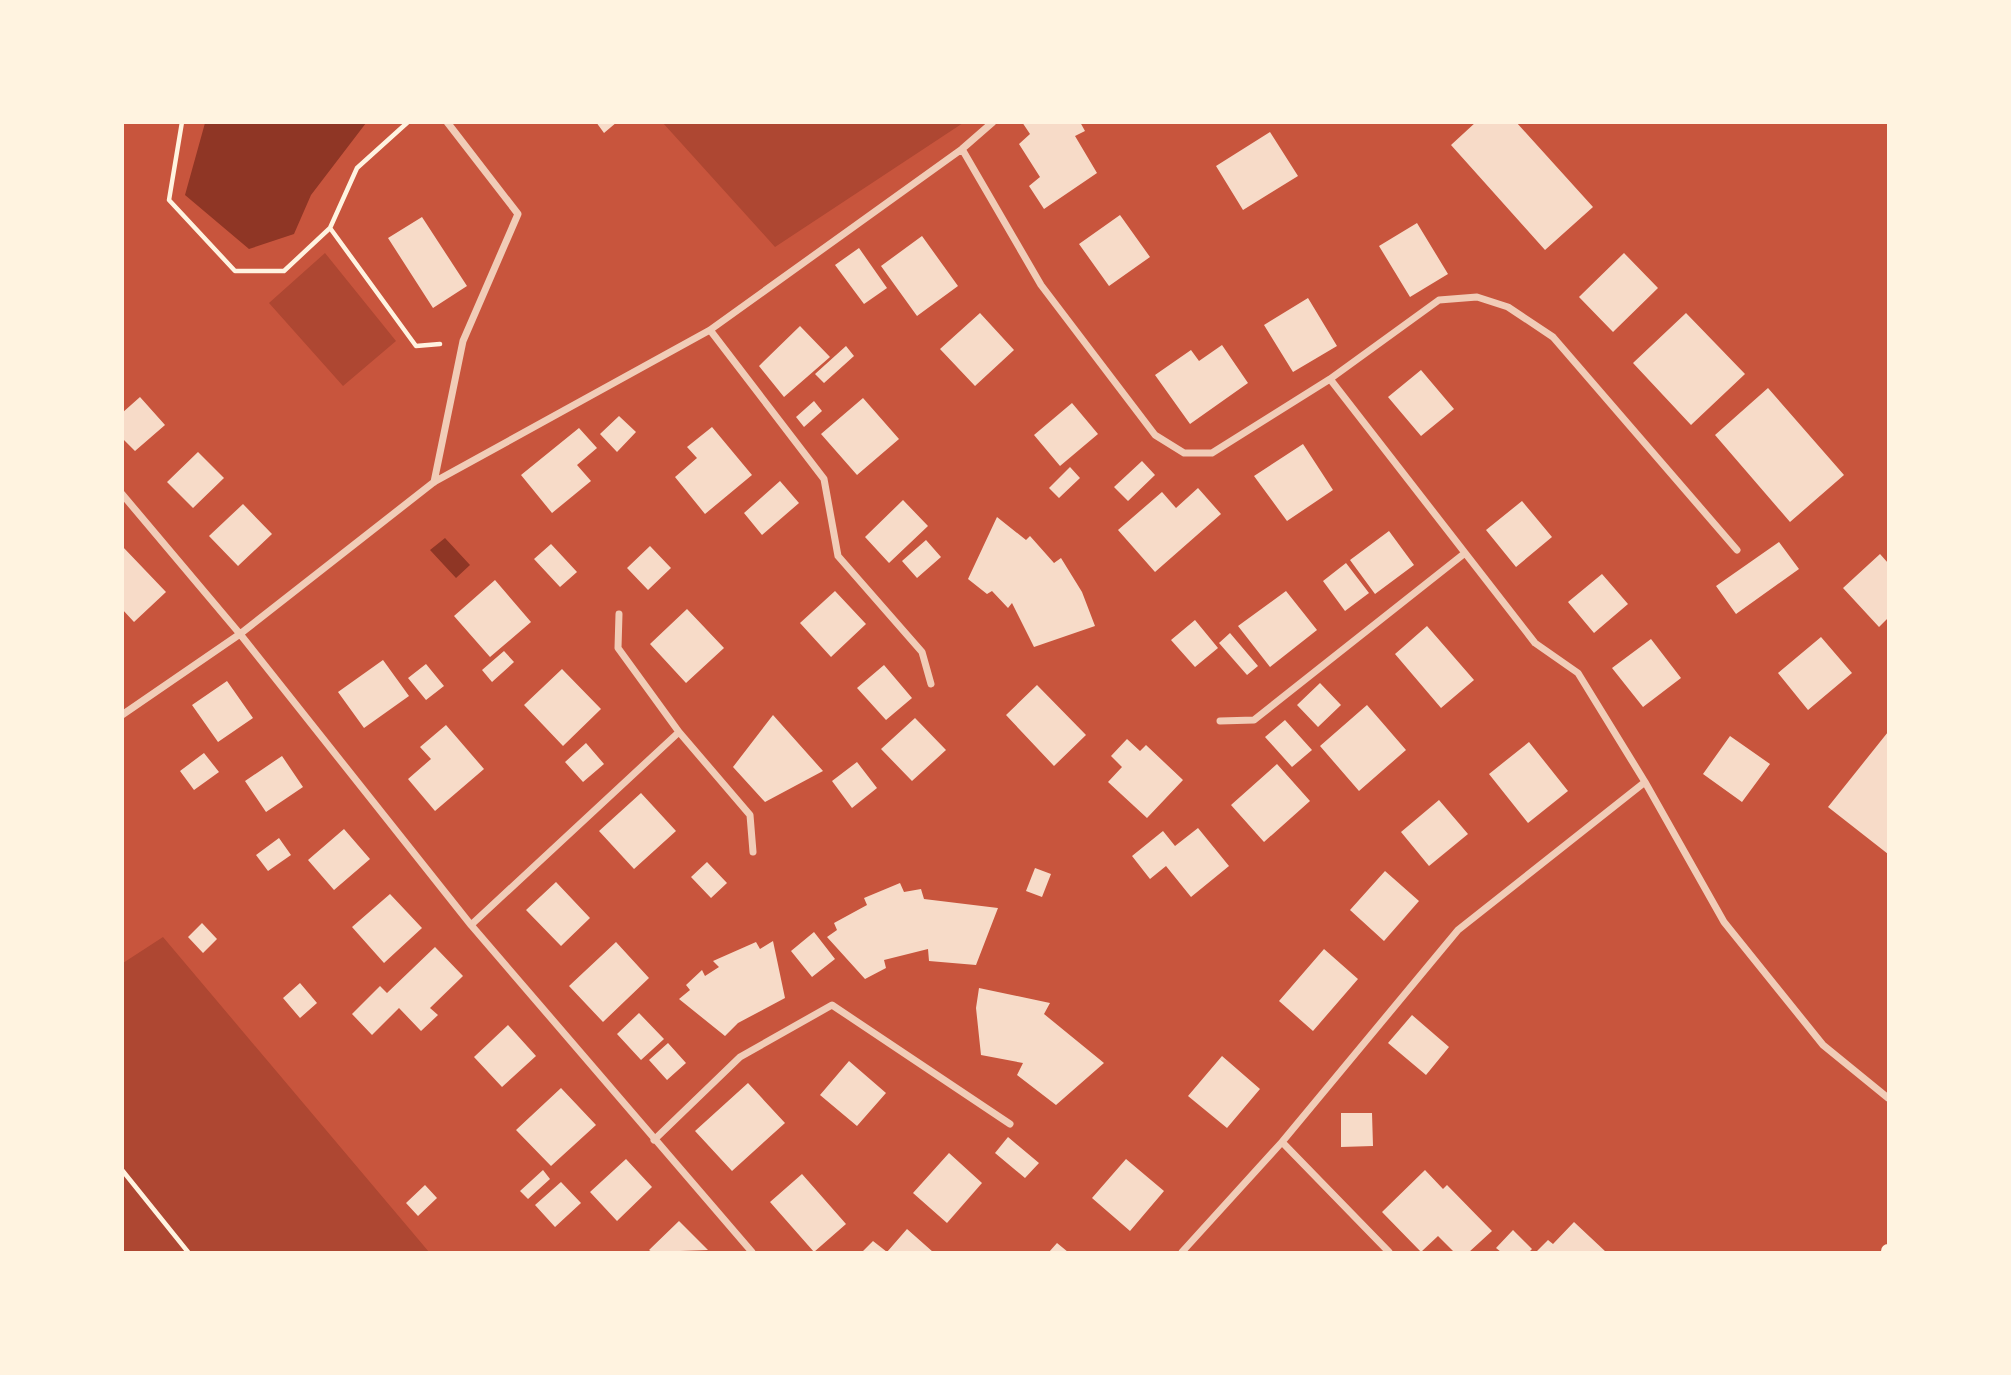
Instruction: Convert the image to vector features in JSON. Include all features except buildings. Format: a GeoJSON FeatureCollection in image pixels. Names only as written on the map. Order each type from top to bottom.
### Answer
{"type":"FeatureCollection","features":[{"type":"Feature","properties":{"kind":"street"},"geometry":{"type":"LineString","coordinates":[[434,482],[463,341],[518,214],[447,122]]}},
{"type":"Feature","properties":{"kind":"street"},"geometry":{"type":"LineString","coordinates":[[122,715],[240,634],[434,482],[710,330],[962,149],[993,122]]}},
{"type":"Feature","properties":{"kind":"street"},"geometry":{"type":"LineString","coordinates":[[962,149],[1041,285],[1155,435],[1184,453],[1212,453],[1330,379],[1439,300],[1478,297],[1508,307],[1553,337],[1737,550]]}},
{"type":"Feature","properties":{"kind":"street"},"geometry":{"type":"LineString","coordinates":[[710,330],[824,479],[838,556],[922,652],[931,684]]}},
{"type":"Feature","properties":{"kind":"street"},"geometry":{"type":"LineString","coordinates":[[1330,379],[1535,642],[1578,673],[1645,782],[1724,922],[1823,1045],[1888,1098]]}},
{"type":"Feature","properties":{"kind":"street"},"geometry":{"type":"LineString","coordinates":[[122,494],[240,634],[471,925],[752,1252]]}},
{"type":"Feature","properties":{"kind":"street"},"geometry":{"type":"LineString","coordinates":[[1220,721],[1254,720],[1465,553]]}},
{"type":"Feature","properties":{"kind":"street"},"geometry":{"type":"LineString","coordinates":[[619,614],[618,648],[679,732],[750,815],[753,852]]}},
{"type":"Feature","properties":{"kind":"street"},"geometry":{"type":"LineString","coordinates":[[471,925],[679,732]]}},
{"type":"Feature","properties":{"kind":"street"},"geometry":{"type":"LineString","coordinates":[[1182,1252],[1282,1142],[1458,930],[1645,782]]}},
{"type":"Feature","properties":{"kind":"street"},"geometry":{"type":"LineString","coordinates":[[654,1140],[740,1057],[832,1005],[1010,1124]]}},
{"type":"Feature","properties":{"kind":"street"},"geometry":{"type":"LineString","coordinates":[[1282,1142],[1389,1252]]}},
{"type":"Feature","properties":{"kind":"path"},"geometry":{"type":"LineString","coordinates":[[182,122],[169,200],[235,271],[284,271],[330,228],[357,168],[408,122]]}},
{"type":"Feature","properties":{"kind":"path"},"geometry":{"type":"LineString","coordinates":[[330,228],[416,346],[463,341]]}},
{"type":"Feature","properties":{"kind":"path"},"geometry":{"type":"LineString","coordinates":[[122,1170],[188,1252]]}},
{"type":"Feature","properties":{"kind":"shaded area"},"geometry":{"type":"Polygon","coordinates":[[[205,122],[366,123],[311,195],[294,234],[249,249],[185,195],[205,122]]]}},
{"type":"Feature","properties":{"kind":"shaded area"},"geometry":{"type":"Polygon","coordinates":[[[663,123],[963,123],[775,247],[663,123]]]}},
{"type":"Feature","properties":{"kind":"shaded area"},"geometry":{"type":"Polygon","coordinates":[[[325,253],[396,341],[343,386],[269,303],[325,253]]]}},
{"type":"Feature","properties":{"kind":"shaded area"},"geometry":{"type":"Polygon","coordinates":[[[445,538],[470,565],[456,578],[430,550],[445,538]]]}},
{"type":"Feature","properties":{"kind":"shaded area"},"geometry":{"type":"Polygon","coordinates":[[[163,937],[429,1252],[123,1252],[123,963],[163,937]]]}}]}
